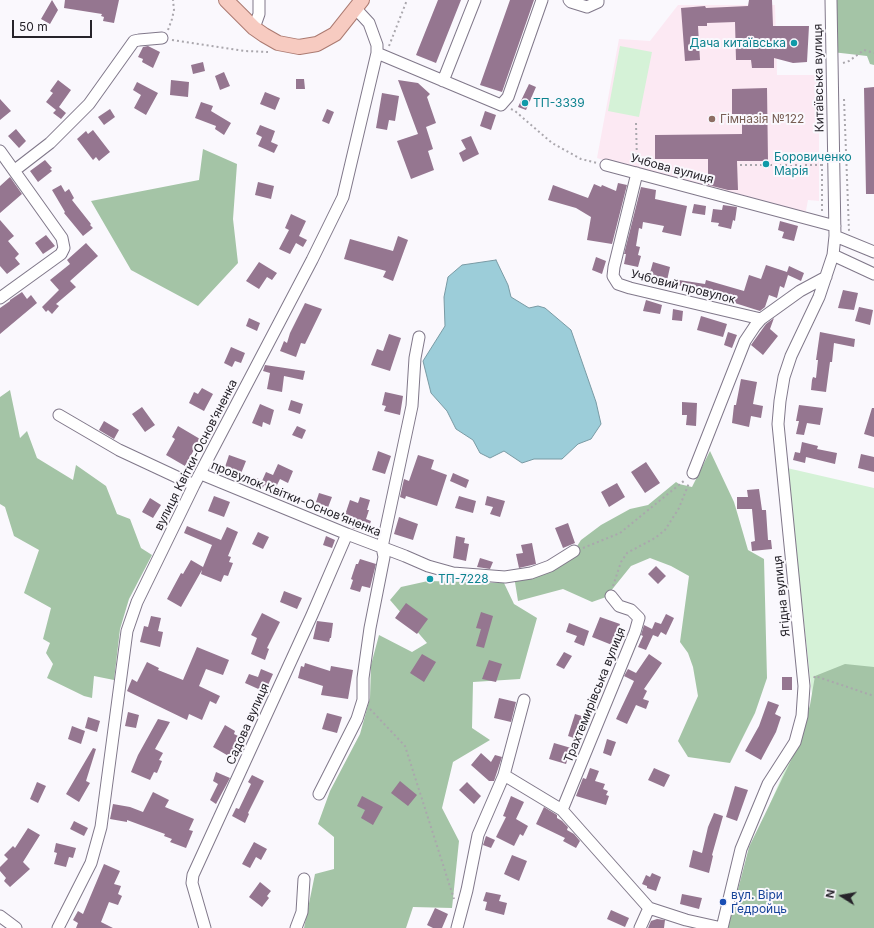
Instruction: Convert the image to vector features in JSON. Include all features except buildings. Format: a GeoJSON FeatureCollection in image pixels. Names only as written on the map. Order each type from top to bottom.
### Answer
{"type":"FeatureCollection","features":[{"type":"Feature","properties":{"kind":"main road"},"geometry":{"type":"LineString","coordinates":[[226,0],[254,28],[278,43],[300,47],[317,44],[335,34],[359,5]]}},
{"type":"Feature","properties":{"kind":"street"},"geometry":{"type":"LineString","coordinates":[[254,28],[259,14],[259,0]]}},
{"type":"Feature","properties":{"kind":"street"},"geometry":{"type":"LineString","coordinates":[[443,81],[475,0]]}},
{"type":"Feature","properties":{"kind":"street"},"geometry":{"type":"LineString","coordinates":[[381,55],[501,105],[508,97],[542,0]]}},
{"type":"Feature","properties":{"kind":"street"},"geometry":{"type":"LineString","coordinates":[[568,0],[587,7],[598,2],[598,0]]}},
{"type":"Feature","properties":{"kind":"street","name":"Китаївська вулиця"},"geometry":{"type":"LineString","coordinates":[[831,0],[835,231],[833,255]]}},
{"type":"Feature","properties":{"kind":"street","name":"вулиця Квітки-Основ’яненка"},"geometry":{"type":"LineString","coordinates":[[58,928],[91,863],[101,827],[127,631],[137,602],[194,485],[312,260],[343,197],[381,55],[369,23],[359,5]]}},
{"type":"Feature","properties":{"kind":"street"},"geometry":{"type":"LineString","coordinates":[[15,170],[50,143],[89,104],[134,41],[162,38]]}},
{"type":"Feature","properties":{"kind":"street"},"geometry":{"type":"LineString","coordinates":[[0,152],[15,170],[62,238],[64,248],[61,254],[0,298]]}},
{"type":"Feature","properties":{"kind":"street","name":"Учбова вулиця"},"geometry":{"type":"LineString","coordinates":[[606,165],[835,231],[849,242],[874,252]]}},
{"type":"Feature","properties":{"kind":"street","name":"Учбовий провулок"},"geometry":{"type":"LineString","coordinates":[[637,173],[614,267],[613,276],[618,284],[761,319]]}},
{"type":"Feature","properties":{"kind":"street"},"geometry":{"type":"LineString","coordinates":[[833,255],[874,274]]}},
{"type":"Feature","properties":{"kind":"street","name":"Ягідна вулиця"},"geometry":{"type":"LineString","coordinates":[[722,928],[741,849],[768,784],[795,742],[802,716],[804,686],[778,424],[784,377],[791,356],[819,297],[833,255]]}},
{"type":"Feature","properties":{"kind":"street"},"geometry":{"type":"LineString","coordinates":[[693,473],[745,341],[761,319],[800,291],[826,277]]}},
{"type":"Feature","properties":{"kind":"street","name":"провулок Квітки-Основʼяненка"},"geometry":{"type":"LineString","coordinates":[[318,794],[357,719],[363,700],[363,678],[370,628],[384,557],[382,547],[412,406],[415,358],[419,336]]}},
{"type":"Feature","properties":{"kind":"street"},"geometry":{"type":"LineString","coordinates":[[59,415],[119,450],[194,485]]}},
{"type":"Feature","properties":{"kind":"street","name":"провулок Квітки-Основʼяненка"},"geometry":{"type":"LineString","coordinates":[[201,474],[428,566],[453,573],[505,578],[531,573],[550,566],[574,551]]}},
{"type":"Feature","properties":{"kind":"street","name":"Садова вулиця"},"geometry":{"type":"LineString","coordinates":[[205,928],[192,883],[193,875],[312,615],[347,534]]}},
{"type":"Feature","properties":{"kind":"street","name":"Трахтемирівська вулиця"},"geometry":{"type":"LineString","coordinates":[[562,810],[635,632],[639,618],[631,610],[619,606],[611,596]]}},
{"type":"Feature","properties":{"kind":"street"},"geometry":{"type":"LineString","coordinates":[[459,923],[478,834],[504,775],[524,700]]}},
{"type":"Feature","properties":{"kind":"street"},"geometry":{"type":"LineString","coordinates":[[504,775],[562,810],[649,908],[686,920],[722,928]]}},
{"type":"Feature","properties":{"kind":"street"},"geometry":{"type":"LineString","coordinates":[[296,928],[302,912],[304,879]]}},
{"type":"Feature","properties":{"kind":"street"},"geometry":{"type":"LineString","coordinates":[[640,928],[649,908]]}},
{"type":"Feature","properties":{"kind":"street"},"geometry":{"type":"LineString","coordinates":[[0,916],[16,928]]}},
{"type":"Feature","properties":{"kind":"path"},"geometry":{"type":"LineString","coordinates":[[173,0],[174,10],[172,19],[162,38],[245,51],[272,53]]}},
{"type":"Feature","properties":{"kind":"path"},"geometry":{"type":"LineString","coordinates":[[381,55],[407,0]]}},
{"type":"Feature","properties":{"kind":"path"},"geometry":{"type":"LineString","coordinates":[[832,66],[849,61],[864,50],[874,53]]}},
{"type":"Feature","properties":{"kind":"path"},"geometry":{"type":"LineString","coordinates":[[843,63],[843,70]]}},
{"type":"Feature","properties":{"kind":"path"},"geometry":{"type":"LineString","coordinates":[[844,98],[849,242]]}},
{"type":"Feature","properties":{"kind":"path"},"geometry":{"type":"LineString","coordinates":[[515,111],[552,143],[581,159],[606,165]]}},
{"type":"Feature","properties":{"kind":"path"},"geometry":{"type":"LineString","coordinates":[[636,122],[637,173]]}},
{"type":"Feature","properties":{"kind":"path"},"geometry":{"type":"LineString","coordinates":[[740,165],[822,165]]}},
{"type":"Feature","properties":{"kind":"path"},"geometry":{"type":"LineString","coordinates":[[611,596],[613,582],[621,562],[627,553],[655,538],[665,530],[679,508],[693,473]]}},
{"type":"Feature","properties":{"kind":"path"},"geometry":{"type":"LineString","coordinates":[[574,551],[620,533],[693,473]]}},
{"type":"Feature","properties":{"kind":"path"},"geometry":{"type":"LineString","coordinates":[[813,682],[815,676],[874,696]]}},
{"type":"Feature","properties":{"kind":"path"},"geometry":{"type":"LineString","coordinates":[[363,700],[405,746],[459,923]]}},
{"type":"Feature","properties":{"kind":"shaded area","name":"Гімназія №122"},"geometry":{"type":"Polygon","coordinates":[[[678,5],[775,5],[777,75],[819,75],[819,201],[808,200],[805,216],[641,172],[597,158],[619,39],[650,41],[678,5]]]}},
{"type":"Feature","properties":{"kind":"green space"},"geometry":{"type":"Polygon","coordinates":[[[831,0],[874,0],[874,65],[870,64],[867,56],[832,52],[831,0]]]}},
{"type":"Feature","properties":{"kind":"green space"},"geometry":{"type":"Polygon","coordinates":[[[620,46],[652,52],[639,117],[608,111],[620,46]]]}},
{"type":"Feature","properties":{"kind":"green space"},"geometry":{"type":"Polygon","coordinates":[[[203,149],[237,164],[233,219],[238,263],[198,306],[131,270],[91,201],[199,180],[203,149]]]}},
{"type":"Feature","properties":{"kind":"green space"},"geometry":{"type":"Polygon","coordinates":[[[10,390],[20,438],[27,431],[37,458],[73,480],[76,465],[106,486],[117,514],[130,519],[141,548],[152,555],[129,599],[120,629],[114,680],[94,676],[92,698],[84,696],[47,678],[53,664],[46,653],[50,643],[43,639],[51,608],[24,593],[39,550],[14,536],[5,507],[0,504],[0,397],[10,390]]]}},
{"type":"Feature","properties":{"kind":"green space"},"geometry":{"type":"Polygon","coordinates":[[[710,451],[734,502],[748,550],[764,559],[767,678],[755,713],[730,763],[688,757],[678,741],[698,696],[693,667],[688,653],[680,642],[689,576],[671,566],[650,558],[631,566],[606,597],[592,602],[563,589],[518,601],[514,576],[574,551],[581,540],[601,525],[630,509],[648,505],[676,482],[692,487],[710,451]]]}},
{"type":"Feature","properties":{"kind":"green space"},"geometry":{"type":"Polygon","coordinates":[[[787,468],[874,488],[874,928],[752,928],[770,804],[813,704],[787,468]]]}},
{"type":"Feature","properties":{"kind":"green space"},"geometry":{"type":"Polygon","coordinates":[[[428,581],[504,583],[514,604],[537,618],[520,679],[473,682],[472,728],[490,740],[453,762],[442,808],[459,841],[452,908],[413,907],[406,928],[304,928],[315,874],[334,869],[334,837],[318,824],[330,791],[360,734],[370,698],[371,665],[379,635],[412,652],[427,643],[390,600],[401,587],[428,581]]]}},
{"type":"Feature","properties":{"kind":"green space"},"geometry":{"type":"Polygon","coordinates":[[[845,664],[874,667],[874,928],[728,928],[749,847],[799,744],[810,705],[815,676],[845,664]]]}},
{"type":"Feature","properties":{"kind":"water"},"geometry":{"type":"Polygon","coordinates":[[[496,260],[508,285],[511,297],[529,308],[538,306],[545,308],[571,330],[596,402],[601,424],[591,439],[578,444],[562,459],[534,459],[522,463],[504,451],[490,458],[480,453],[473,440],[456,429],[447,411],[431,393],[423,361],[445,326],[444,297],[448,277],[462,265],[496,260]]]}},
{"type":"Feature","properties":{"kind":"place","name":"Дача китаївська"},"geometry":{"type":"Point","coordinates":[794,43]}},
{"type":"Feature","properties":{"kind":"place","name":"ТП-3339"},"geometry":{"type":"Point","coordinates":[525,103]}},
{"type":"Feature","properties":{"kind":"place","name":"Гімназія №122"},"geometry":{"type":"Point","coordinates":[712,119]}},
{"type":"Feature","properties":{"kind":"place","name":"Боровиченко Марія"},"geometry":{"type":"Point","coordinates":[766,164]}},
{"type":"Feature","properties":{"kind":"place","name":"ТП-7228"},"geometry":{"type":"Point","coordinates":[430,579]}},
{"type":"Feature","properties":{"kind":"place","name":"вул. Віри Ґедройць"},"geometry":{"type":"Point","coordinates":[723,902]}}]}
